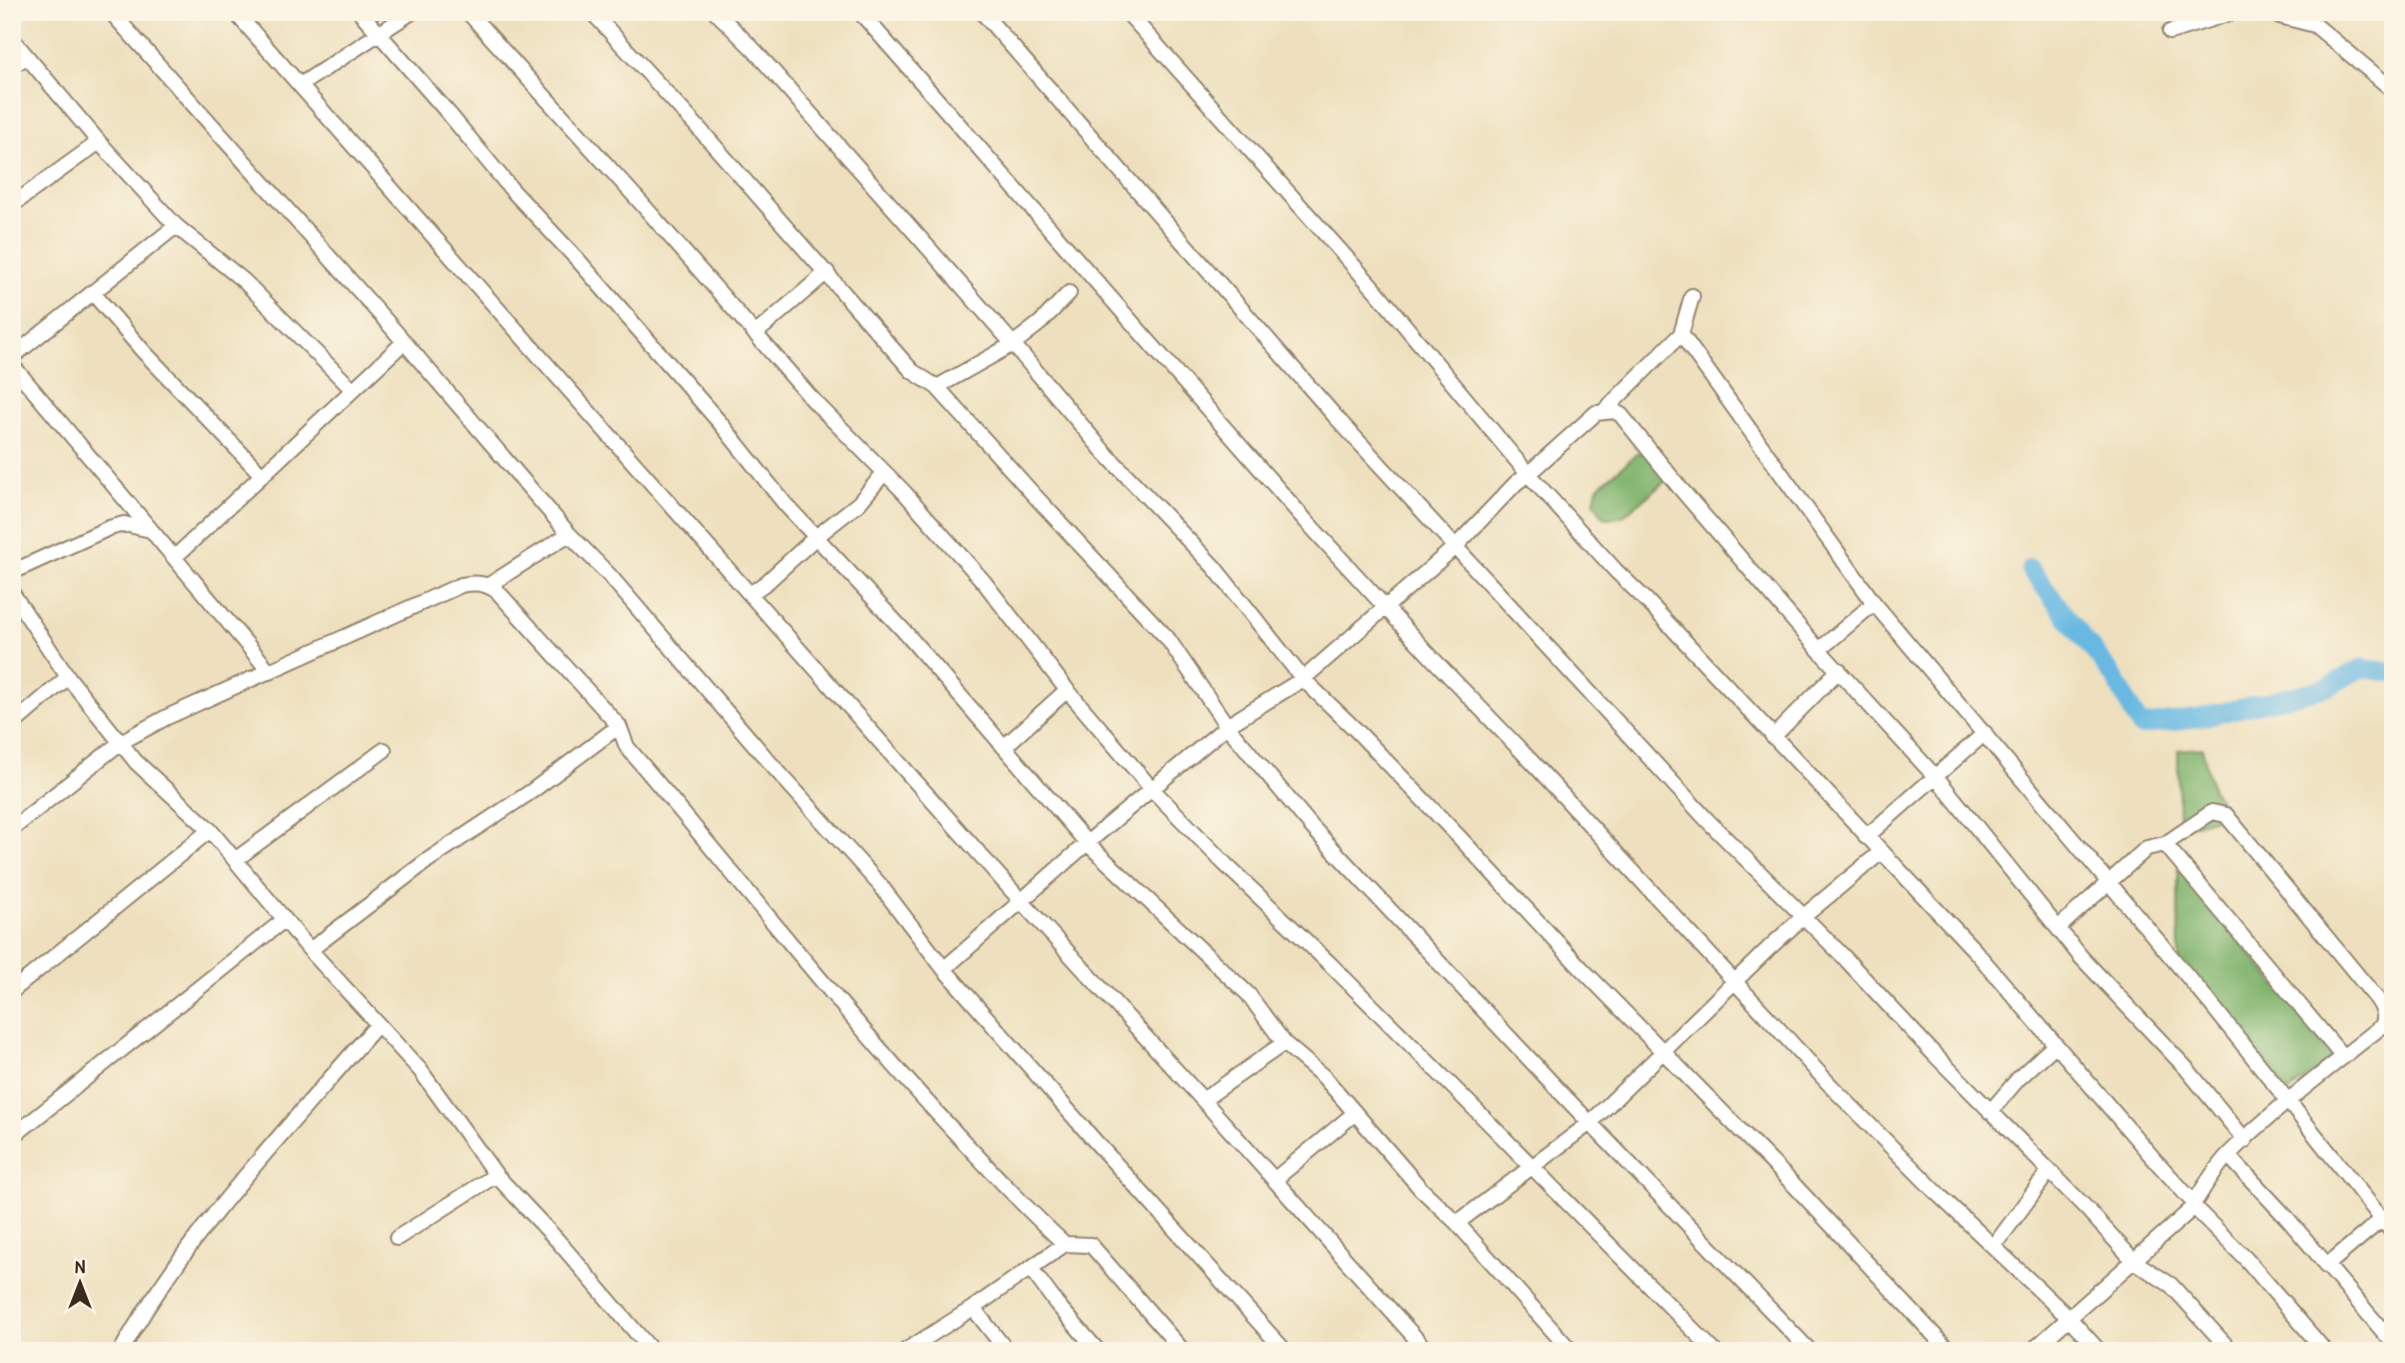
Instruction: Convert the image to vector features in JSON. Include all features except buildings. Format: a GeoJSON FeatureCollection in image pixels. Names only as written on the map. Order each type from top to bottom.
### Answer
{"type":"FeatureCollection","features":[{"type":"Feature","properties":{"kind":"street"},"geometry":{"type":"LineString","coordinates":[[111,12],[880,885],[944,969],[1275,1347]]}},
{"type":"Feature","properties":{"kind":"street"},"geometry":{"type":"LineString","coordinates":[[235,12],[1022,902],[1427,1351]]}},
{"type":"Feature","properties":{"kind":"street"},"geometry":{"type":"LineString","coordinates":[[360,12],[512,190],[578,260],[721,424],[785,504],[904,631],[1087,843],[1248,994],[1284,1043],[1324,1077],[1421,1189],[1457,1223],[1571,1351]]}},
{"type":"Feature","properties":{"kind":"street"},"geometry":{"type":"LineString","coordinates":[[300,85],[412,12]]}},
{"type":"Feature","properties":{"kind":"street"},"geometry":{"type":"LineString","coordinates":[[468,12],[814,401],[984,582],[1067,690],[1151,788],[1534,1167],[1714,1351]]}},
{"type":"Feature","properties":{"kind":"street"},"geometry":{"type":"LineString","coordinates":[[592,12],[827,272],[912,371],[937,387],[1168,639],[1227,726],[1312,827],[1590,1123],[1810,1351]]}},
{"type":"Feature","properties":{"kind":"street"},"geometry":{"type":"LineString","coordinates":[[716,12],[755,51],[1013,344],[1104,452],[1214,567],[1303,679],[1357,731],[1581,968],[1795,1186],[1948,1351]]}},
{"type":"Feature","properties":{"kind":"street"},"geometry":{"type":"LineString","coordinates":[[860,12],[1306,521],[1832,1086],[1932,1188],[2070,1319],[2099,1351]]}},
{"type":"Feature","properties":{"kind":"street"},"geometry":{"type":"LineString","coordinates":[[982,12],[1334,415],[1680,791],[2135,1262],[2171,1285],[2231,1351]]}},
{"type":"Feature","properties":{"kind":"street"},"geometry":{"type":"LineString","coordinates":[[1127,12],[1377,292],[1528,474],[1976,952],[2194,1205],[2248,1260],[2325,1351]]}},
{"type":"Feature","properties":{"kind":"street"},"geometry":{"type":"LineString","coordinates":[[2170,32],[2191,18],[2234,12]]}},
{"type":"Feature","properties":{"kind":"street"},"geometry":{"type":"LineString","coordinates":[[2257,12],[2316,19],[2393,90]]}},
{"type":"Feature","properties":{"kind":"street"},"geometry":{"type":"LineString","coordinates":[[12,39],[99,142],[176,226],[244,281],[352,389]]}},
{"type":"Feature","properties":{"kind":"street"},"geometry":{"type":"LineString","coordinates":[[12,66],[26,57]]}},
{"type":"Feature","properties":{"kind":"street"},"geometry":{"type":"LineString","coordinates":[[571,126],[587,122]]}},
{"type":"Feature","properties":{"kind":"street"},"geometry":{"type":"LineString","coordinates":[[12,205],[99,142]]}},
{"type":"Feature","properties":{"kind":"street"},"geometry":{"type":"LineString","coordinates":[[12,357],[176,226]]}},
{"type":"Feature","properties":{"kind":"street"},"geometry":{"type":"LineString","coordinates":[[755,334],[827,272]]}},
{"type":"Feature","properties":{"kind":"street"},"geometry":{"type":"LineString","coordinates":[[93,293],[143,351],[262,475]]}},
{"type":"Feature","properties":{"kind":"street"},"geometry":{"type":"LineString","coordinates":[[937,387],[1013,344],[1040,323],[1069,293]]}},
{"type":"Feature","properties":{"kind":"street"},"geometry":{"type":"LineString","coordinates":[[1604,411],[1681,334],[1692,296]]}},
{"type":"Feature","properties":{"kind":"street"},"geometry":{"type":"LineString","coordinates":[[1681,334],[1874,603],[2110,881],[2393,1233]]}},
{"type":"Feature","properties":{"kind":"street"},"geometry":{"type":"LineString","coordinates":[[175,557],[404,342]]}},
{"type":"Feature","properties":{"kind":"street"},"geometry":{"type":"LineString","coordinates":[[12,365],[270,672]]}},
{"type":"Feature","properties":{"kind":"street"},"geometry":{"type":"LineString","coordinates":[[944,969],[1151,788],[1227,726],[1303,679],[1456,546],[1516,483],[1596,413],[1614,411],[1819,650],[1935,776],[2081,957],[2186,1068],[2245,1140]]}},
{"type":"Feature","properties":{"kind":"street"},"geometry":{"type":"LineString","coordinates":[[750,594],[859,503],[884,474]]}},
{"type":"Feature","properties":{"kind":"street"},"geometry":{"type":"LineString","coordinates":[[12,572],[110,528],[124,524],[151,530]]}},
{"type":"Feature","properties":{"kind":"street"},"geometry":{"type":"LineString","coordinates":[[489,585],[569,534]]}},
{"type":"Feature","properties":{"kind":"street"},"geometry":{"type":"LineString","coordinates":[[12,829],[121,742],[167,717],[461,585],[484,583],[497,591],[620,726],[626,747],[727,864],[828,989],[928,1103],[1065,1244]]}},
{"type":"Feature","properties":{"kind":"street"},"geometry":{"type":"LineString","coordinates":[[12,593],[68,677],[136,762],[210,830],[310,950],[420,1070],[496,1175],[558,1241],[652,1351]]}},
{"type":"Feature","properties":{"kind":"street"},"geometry":{"type":"LineString","coordinates":[[1819,650],[1874,603]]}},
{"type":"Feature","properties":{"kind":"street"},"geometry":{"type":"LineString","coordinates":[[1773,737],[1839,670]]}},
{"type":"Feature","properties":{"kind":"street"},"geometry":{"type":"LineString","coordinates":[[12,725],[68,677]]}},
{"type":"Feature","properties":{"kind":"street"},"geometry":{"type":"LineString","coordinates":[[1004,747],[1067,690]]}},
{"type":"Feature","properties":{"kind":"street"},"geometry":{"type":"LineString","coordinates":[[310,950],[428,860],[532,791],[620,726]]}},
{"type":"Feature","properties":{"kind":"street"},"geometry":{"type":"LineString","coordinates":[[1866,837],[1985,733]]}},
{"type":"Feature","properties":{"kind":"street"},"geometry":{"type":"LineString","coordinates":[[235,860],[384,750]]}},
{"type":"Feature","properties":{"kind":"street"},"geometry":{"type":"LineString","coordinates":[[2032,1351],[2135,1262],[2194,1205],[2228,1155],[2288,1101],[2382,1026],[2389,1016],[2226,815],[2213,812],[2165,844],[2147,848],[2057,928]]}},
{"type":"Feature","properties":{"kind":"street"},"geometry":{"type":"LineString","coordinates":[[12,991],[210,830]]}},
{"type":"Feature","properties":{"kind":"street"},"geometry":{"type":"LineString","coordinates":[[2165,844],[2343,1057]]}},
{"type":"Feature","properties":{"kind":"street"},"geometry":{"type":"LineString","coordinates":[[1457,1223],[1590,1123],[1803,917],[1881,852]]}},
{"type":"Feature","properties":{"kind":"street"},"geometry":{"type":"LineString","coordinates":[[12,1137],[284,920]]}},
{"type":"Feature","properties":{"kind":"street"},"geometry":{"type":"LineString","coordinates":[[121,1351],[139,1319],[206,1222],[378,1024]]}},
{"type":"Feature","properties":{"kind":"street"},"geometry":{"type":"LineString","coordinates":[[1203,1100],[1284,1043]]}},
{"type":"Feature","properties":{"kind":"street"},"geometry":{"type":"LineString","coordinates":[[1990,1112],[2019,1078],[2055,1045]]}},
{"type":"Feature","properties":{"kind":"street"},"geometry":{"type":"LineString","coordinates":[[1273,1180],[1355,1113]]}},
{"type":"Feature","properties":{"kind":"street"},"geometry":{"type":"LineString","coordinates":[[2228,1155],[2287,1219],[2393,1343]]}},
{"type":"Feature","properties":{"kind":"street"},"geometry":{"type":"LineString","coordinates":[[2000,1238],[2049,1171]]}},
{"type":"Feature","properties":{"kind":"street"},"geometry":{"type":"LineString","coordinates":[[397,1238],[496,1175]]}},
{"type":"Feature","properties":{"kind":"street"},"geometry":{"type":"LineString","coordinates":[[2326,1266],[2381,1220]]}},
{"type":"Feature","properties":{"kind":"street"},"geometry":{"type":"LineString","coordinates":[[908,1350],[1065,1244],[1091,1245],[1182,1351]]}},
{"type":"Feature","properties":{"kind":"street"},"geometry":{"type":"LineString","coordinates":[[1031,1269],[1056,1303],[1098,1351]]}},
{"type":"Feature","properties":{"kind":"street"},"geometry":{"type":"LineString","coordinates":[[973,1308],[1007,1351]]}},
{"type":"Feature","properties":{"kind":"green space"},"geometry":{"type":"Polygon","coordinates":[[[1639,452],[1648,454],[1668,479],[1622,517],[1604,518],[1594,501],[1597,488],[1639,452]]]}},
{"type":"Feature","properties":{"kind":"green space"},"geometry":{"type":"Polygon","coordinates":[[[2202,748],[2212,789],[2229,814],[2179,829],[2178,750],[2202,748]]]}},
{"type":"Feature","properties":{"kind":"green space"},"geometry":{"type":"Polygon","coordinates":[[[2178,867],[2336,1057],[2288,1092],[2179,961],[2178,867]]]}},
{"type":"Feature","properties":{"kind":"waterway"},"geometry":{"type":"LineString","coordinates":[[2030,569],[2116,680],[2140,726],[2199,718],[2328,687],[2361,668],[2393,673]]}}]}
